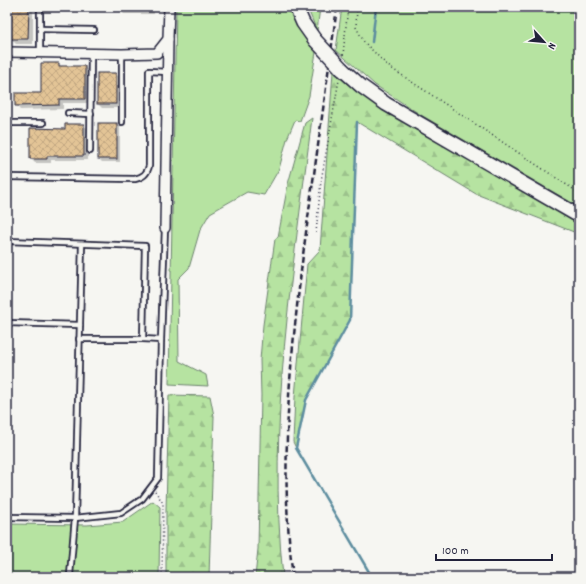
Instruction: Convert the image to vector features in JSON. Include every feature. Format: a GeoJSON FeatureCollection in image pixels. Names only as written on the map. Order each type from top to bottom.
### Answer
{"type":"FeatureCollection","features":[{"type":"Feature","properties":{"kind":"main road"},"geometry":{"type":"LineString","coordinates":[[296,7],[303,23],[315,40],[341,68],[361,86],[386,104],[579,216]]}},
{"type":"Feature","properties":{"kind":"street"},"geometry":{"type":"LineString","coordinates":[[165,228],[169,7]]}},
{"type":"Feature","properties":{"kind":"street"},"geometry":{"type":"LineString","coordinates":[[7,52],[91,54],[157,53],[168,39]]}},
{"type":"Feature","properties":{"kind":"lane"},"geometry":{"type":"LineString","coordinates":[[40,7],[40,53]]}},
{"type":"Feature","properties":{"kind":"lane"},"geometry":{"type":"LineString","coordinates":[[40,29],[94,30]]}},
{"type":"Feature","properties":{"kind":"lane"},"geometry":{"type":"LineString","coordinates":[[90,152],[91,54]]}},
{"type":"Feature","properties":{"kind":"lane"},"geometry":{"type":"LineString","coordinates":[[122,54],[122,122]]}},
{"type":"Feature","properties":{"kind":"lane"},"geometry":{"type":"LineString","coordinates":[[7,177],[135,179],[145,175],[149,166],[149,71],[168,72]]}},
{"type":"Feature","properties":{"kind":"lane"},"geometry":{"type":"LineString","coordinates":[[68,113],[91,114]]}},
{"type":"Feature","properties":{"kind":"lane"},"geometry":{"type":"LineString","coordinates":[[7,123],[43,123]]}},
{"type":"Feature","properties":{"kind":"lane"},"geometry":{"type":"LineString","coordinates":[[7,517],[75,518],[121,513],[142,499],[158,478],[165,228]]}},
{"type":"Feature","properties":{"kind":"lane"},"geometry":{"type":"LineString","coordinates":[[7,241],[145,246],[143,339]]}},
{"type":"Feature","properties":{"kind":"lane"},"geometry":{"type":"LineString","coordinates":[[70,575],[75,518],[82,244]]}},
{"type":"Feature","properties":{"kind":"lane"},"geometry":{"type":"LineString","coordinates":[[7,323],[80,325]]}},
{"type":"Feature","properties":{"kind":"lane"},"geometry":{"type":"LineString","coordinates":[[79,339],[161,340]]}},
{"type":"Feature","properties":{"kind":"path"},"geometry":{"type":"LineString","coordinates":[[316,233],[321,181],[341,68],[348,7]]}},
{"type":"Feature","properties":{"kind":"path"},"geometry":{"type":"LineString","coordinates":[[357,7],[356,27],[364,42],[388,66],[579,193]]}},
{"type":"Feature","properties":{"kind":"path"},"geometry":{"type":"LineString","coordinates":[[152,486],[163,503],[162,577]]}},
{"type":"Feature","properties":{"kind":"green space"},"geometry":{"type":"Polygon","coordinates":[[[176,7],[289,7],[306,39],[316,52],[309,96],[300,121],[295,120],[287,139],[279,169],[264,195],[247,192],[210,213],[200,230],[189,268],[178,279],[179,361],[206,375],[208,386],[169,384],[176,7]]]}},
{"type":"Feature","properties":{"kind":"green space"},"geometry":{"type":"Polygon","coordinates":[[[307,7],[320,7],[317,31],[307,7]]]}},
{"type":"Feature","properties":{"kind":"green space"},"geometry":{"type":"Polygon","coordinates":[[[342,7],[579,7],[579,207],[421,115],[375,85],[336,50],[342,7]]]}},
{"type":"Feature","properties":{"kind":"green space"},"geometry":{"type":"Polygon","coordinates":[[[333,72],[374,103],[403,121],[579,222],[579,234],[476,194],[357,122],[350,320],[306,400],[296,448],[293,442],[295,397],[307,264],[320,250],[333,72]]]}},
{"type":"Feature","properties":{"kind":"green space"},"geometry":{"type":"Polygon","coordinates":[[[312,118],[290,289],[280,404],[278,462],[279,519],[283,577],[255,577],[258,549],[261,395],[260,360],[263,325],[275,239],[278,237],[288,184],[305,123],[312,118]]]}},
{"type":"Feature","properties":{"kind":"green space"},"geometry":{"type":"Polygon","coordinates":[[[169,395],[210,396],[214,416],[209,577],[166,577],[169,395]]]}},
{"type":"Feature","properties":{"kind":"green space"},"geometry":{"type":"Polygon","coordinates":[[[153,501],[160,507],[159,577],[7,577],[7,524],[87,525],[123,522],[153,501]]]}},
{"type":"Feature","properties":{"kind":"building"},"geometry":{"type":"Polygon","coordinates":[[[11,7],[29,7],[28,39],[10,39],[11,7]]]}},
{"type":"Feature","properties":{"kind":"building"},"geometry":{"type":"Polygon","coordinates":[[[41,63],[59,63],[59,66],[85,66],[85,99],[59,99],[59,105],[15,106],[15,93],[41,93],[41,63]]]}},
{"type":"Feature","properties":{"kind":"building"},"geometry":{"type":"Polygon","coordinates":[[[97,73],[116,73],[116,104],[97,104],[97,73]]]}},
{"type":"Feature","properties":{"kind":"building"},"geometry":{"type":"Polygon","coordinates":[[[98,123],[117,123],[117,159],[98,159],[98,123]]]}},
{"type":"Feature","properties":{"kind":"building"},"geometry":{"type":"Polygon","coordinates":[[[65,124],[84,124],[84,156],[47,156],[47,159],[30,159],[30,128],[65,129],[65,124]]]}},
{"type":"Feature","properties":{"kind":"waterway"},"geometry":{"type":"LineString","coordinates":[[372,42],[376,7]]}},
{"type":"Feature","properties":{"kind":"waterway"},"geometry":{"type":"LineString","coordinates":[[357,122],[350,320],[306,400],[296,448],[372,577]]}},
{"type":"Feature","properties":{"kind":"railway"},"geometry":{"type":"LineString","coordinates":[[293,577],[287,496],[290,375],[303,255],[337,7]]}}]}
